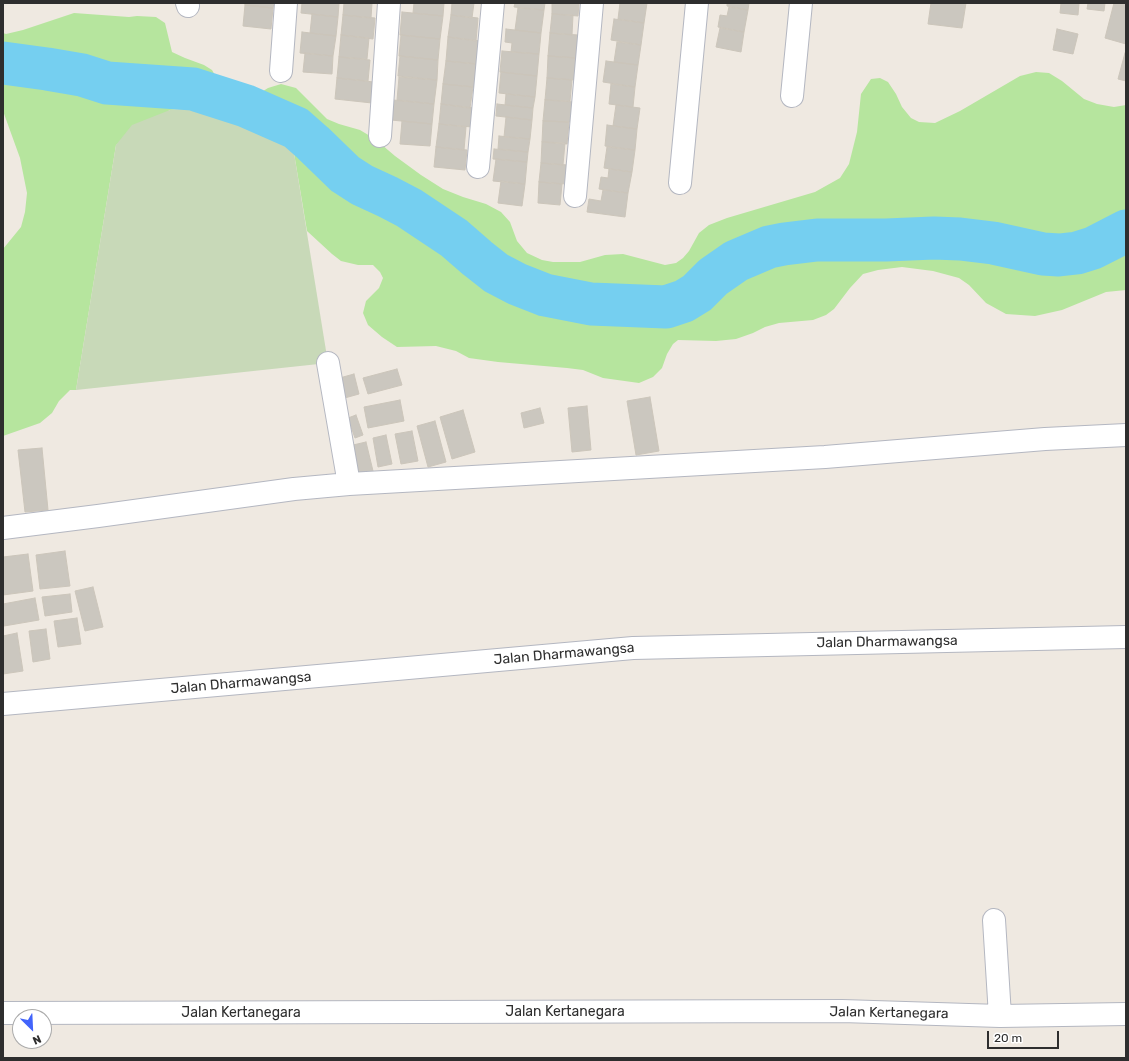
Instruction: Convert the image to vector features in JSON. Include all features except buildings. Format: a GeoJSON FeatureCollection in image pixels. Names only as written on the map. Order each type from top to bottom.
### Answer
{"type":"FeatureCollection","features":[{"type":"Feature","properties":{"kind":"street"},"geometry":{"type":"LineString","coordinates":[[281,71],[286,3]]}},
{"type":"Feature","properties":{"kind":"street"},"geometry":{"type":"LineString","coordinates":[[380,136],[389,3]]}},
{"type":"Feature","properties":{"kind":"street"},"geometry":{"type":"LineString","coordinates":[[478,167],[493,3]]}},
{"type":"Feature","properties":{"kind":"street"},"geometry":{"type":"LineString","coordinates":[[576,196],[592,3]]}},
{"type":"Feature","properties":{"kind":"street"},"geometry":{"type":"LineString","coordinates":[[680,183],[697,3]]}},
{"type":"Feature","properties":{"kind":"street"},"geometry":{"type":"LineString","coordinates":[[792,96],[801,3]]}},
{"type":"Feature","properties":{"kind":"street"},"geometry":{"type":"LineString","coordinates":[[328,363],[349,484]]}},
{"type":"Feature","properties":{"kind":"street"},"geometry":{"type":"LineString","coordinates":[[3,528],[294,489],[349,484],[825,457],[1045,439],[1126,435]]}},
{"type":"Feature","properties":{"kind":"street","name":"Jalan Dharmawangsa"},"geometry":{"type":"LineString","coordinates":[[3,704],[633,648],[1126,637]]}},
{"type":"Feature","properties":{"kind":"street"},"geometry":{"type":"LineString","coordinates":[[994,920],[1000,1016]]}},
{"type":"Feature","properties":{"kind":"street","name":"Jalan Kertanegara"},"geometry":{"type":"LineString","coordinates":[[3,1013],[842,1012],[1000,1016],[1126,1014]]}},
{"type":"Feature","properties":{"kind":"green space"},"geometry":{"type":"Polygon","coordinates":[[[74,13],[129,17],[156,17],[165,23],[172,52],[204,65],[212,70],[216,77],[219,92],[212,106],[170,110],[116,145],[76,390],[70,390],[59,401],[52,413],[40,423],[3,436],[3,249],[21,227],[25,212],[27,193],[20,158],[3,111],[3,33],[6,34],[23,30],[74,13]]]}},
{"type":"Feature","properties":{"kind":"green space"},"geometry":{"type":"Polygon","coordinates":[[[1036,72],[1049,73],[1062,81],[1084,99],[1097,104],[1114,107],[1126,105],[1126,290],[1106,292],[1062,310],[1035,316],[1006,314],[986,303],[969,285],[959,278],[933,271],[902,267],[878,270],[863,274],[834,309],[826,315],[813,320],[779,323],[736,339],[716,341],[678,340],[673,344],[667,354],[662,368],[653,377],[639,383],[603,378],[583,370],[469,358],[456,351],[436,346],[397,347],[382,337],[368,325],[363,313],[366,301],[379,288],[383,278],[380,272],[373,265],[358,265],[341,261],[307,231],[294,153],[268,120],[261,106],[260,93],[268,88],[281,84],[296,88],[327,119],[360,130],[375,139],[395,156],[443,189],[486,204],[501,212],[510,222],[517,241],[527,253],[542,260],[553,262],[580,262],[605,255],[623,254],[665,265],[676,263],[683,258],[689,251],[699,233],[709,225],[727,218],[815,192],[840,178],[849,164],[857,132],[861,94],[871,79],[880,78],[888,82],[902,107],[911,118],[919,122],[935,123],[960,111],[1020,76],[1036,72]]]}},
{"type":"Feature","properties":{"kind":"green space"},"geometry":{"type":"Polygon","coordinates":[[[212,106],[243,116],[277,133],[294,153],[328,363],[76,390],[116,145],[132,125],[170,110],[212,106]]]}},
{"type":"Feature","properties":{"kind":"waterway"},"geometry":{"type":"LineString","coordinates":[[3,63],[82,75],[107,83],[193,89],[246,106],[296,128],[345,174],[362,185],[409,208],[454,238],[496,273],[517,284],[545,295],[591,304],[666,307],[684,301],[697,293],[713,277],[736,261],[769,247],[784,244],[817,240],[960,239],[993,243],[1043,254],[1059,255],[1077,253],[1093,248],[1126,231]]}}]}
